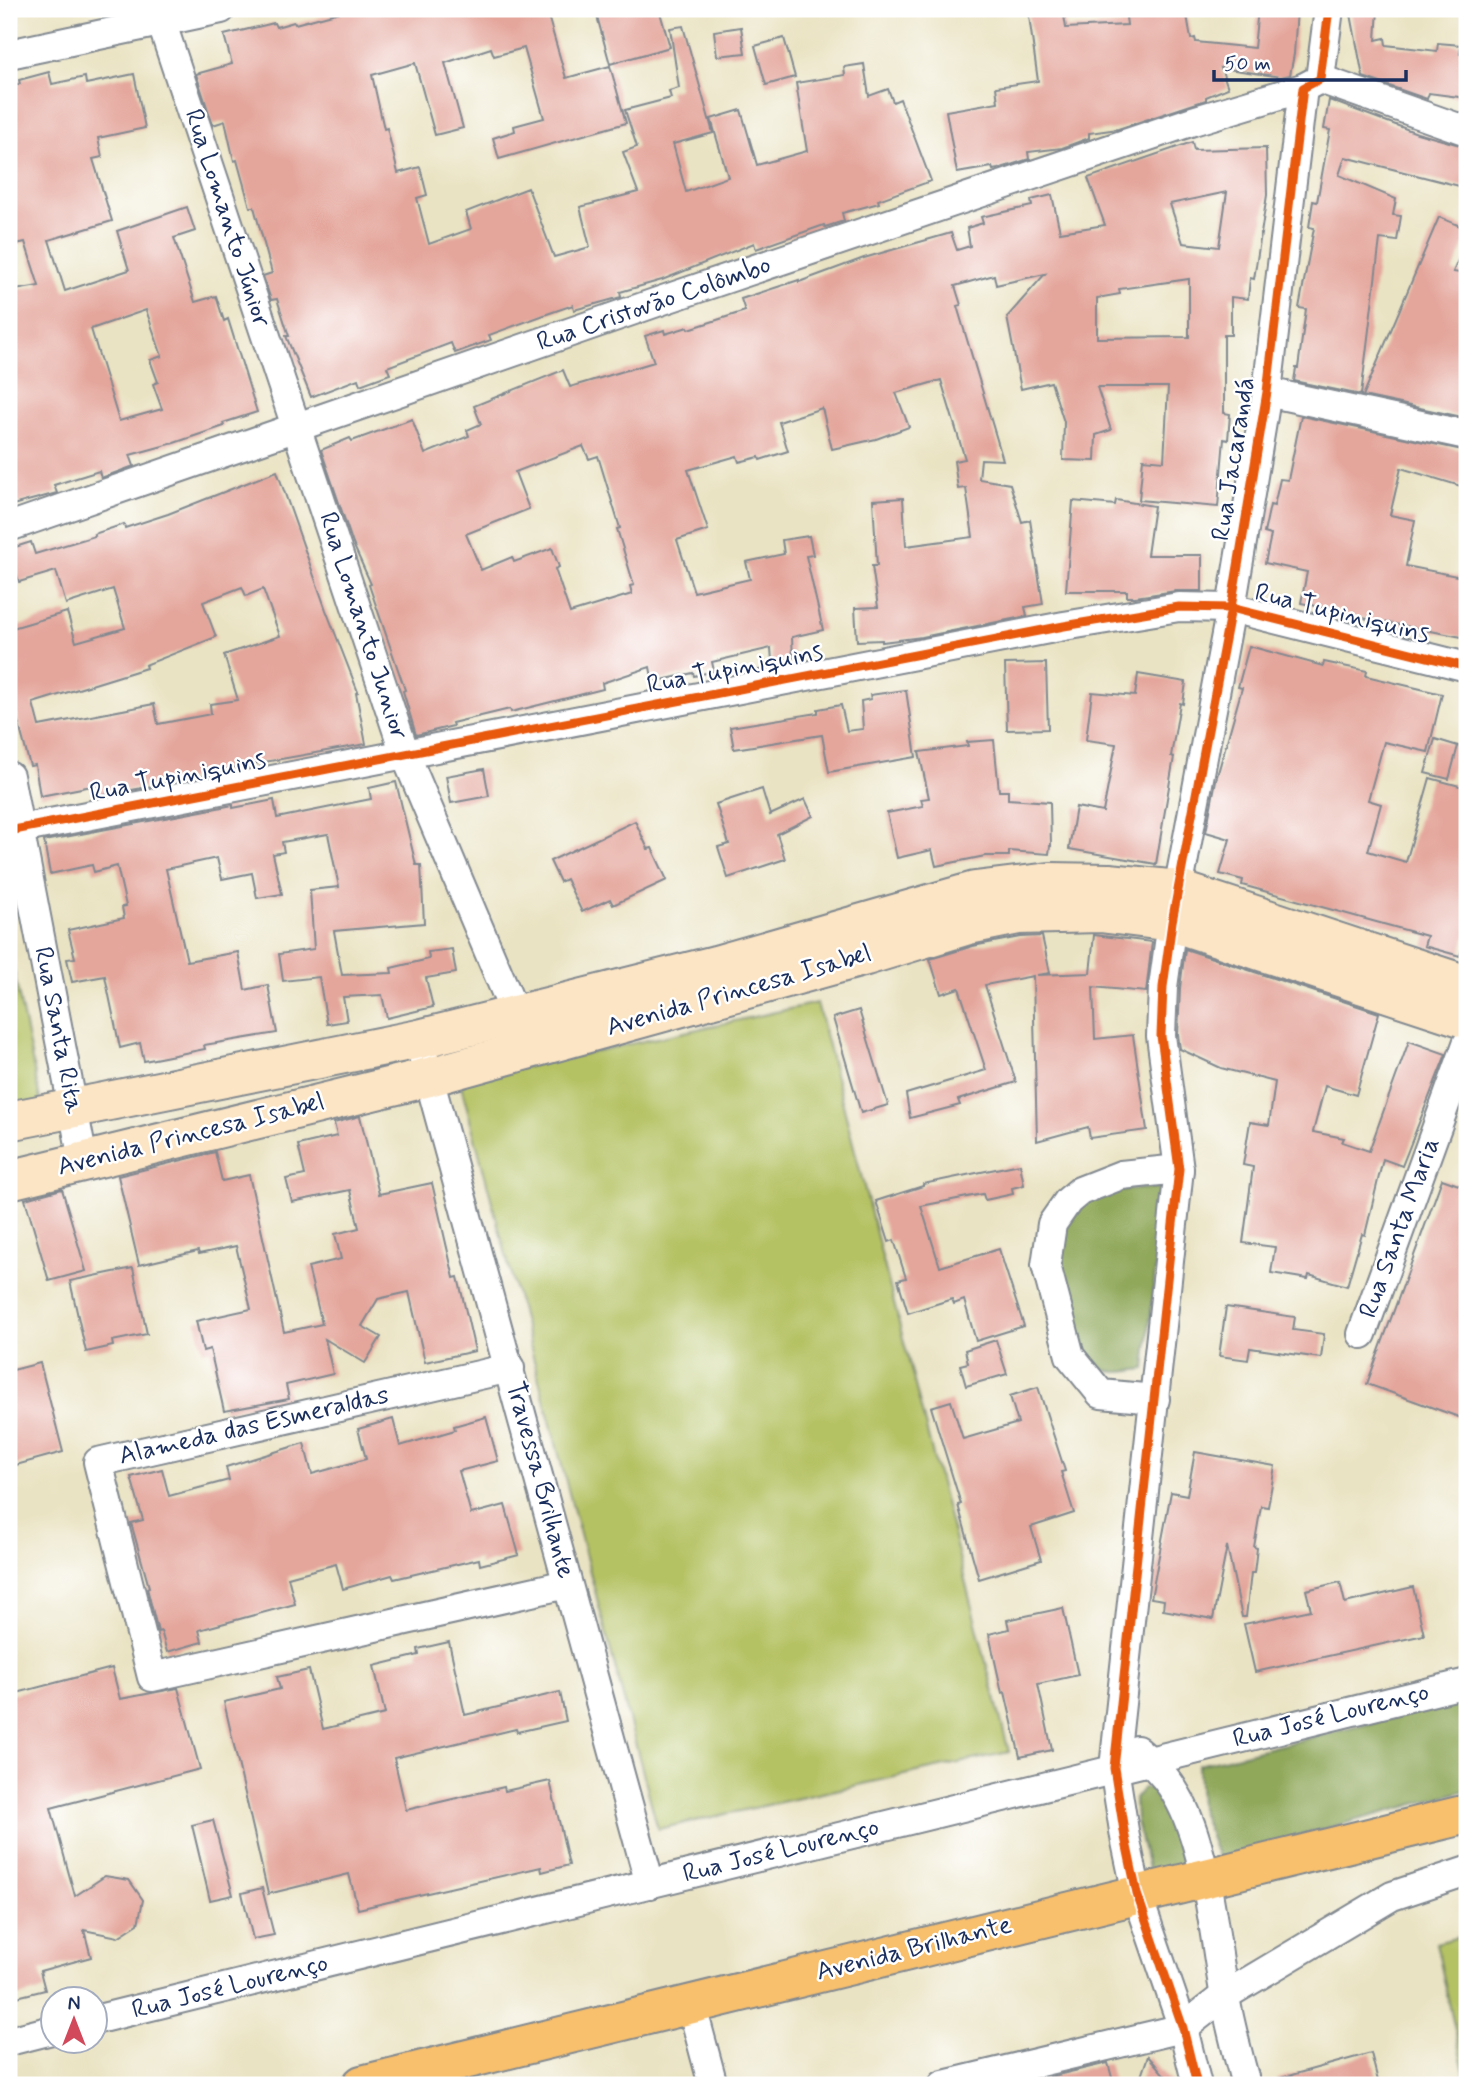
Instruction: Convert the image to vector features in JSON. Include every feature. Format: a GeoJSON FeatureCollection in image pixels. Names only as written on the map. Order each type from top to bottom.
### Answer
{"type":"FeatureCollection","features":[{"type":"Feature","properties":{"kind":"main road","name":"Avenida Princesa Isabel"},"geometry":{"type":"LineString","coordinates":[[9,1121],[419,1039],[522,1032],[866,956],[968,925],[1018,915],[1100,913],[1175,906],[1467,985]]}},
{"type":"Feature","properties":{"kind":"main road","name":"Avenida Princesa Isabel"},"geometry":{"type":"LineString","coordinates":[[1175,906],[1467,1019]]}},
{"type":"Feature","properties":{"kind":"main road","name":"Avenida Princesa Isabel"},"geometry":{"type":"LineString","coordinates":[[9,1180],[429,1077],[522,1032]]}},
{"type":"Feature","properties":{"kind":"main road"},"geometry":{"type":"LineString","coordinates":[[274,1069],[285,1112]]}},
{"type":"Feature","properties":{"kind":"main road","name":"Avenida Brilhante"},"geometry":{"type":"LineString","coordinates":[[362,2085],[1467,1814]]}},
{"type":"Feature","properties":{"kind":"street"},"geometry":{"type":"LineString","coordinates":[[9,54],[159,16],[221,9]]}},
{"type":"Feature","properties":{"kind":"street","name":"Rua Jacarandá"},"geometry":{"type":"LineString","coordinates":[[1197,2085],[1183,2028],[1137,1894],[1114,1768],[1179,1169],[1161,1036],[1163,987],[1175,906],[1231,608],[1267,392],[1312,84],[1329,9]]}},
{"type":"Feature","properties":{"kind":"street","name":"Rua Lomanto Júnior"},"geometry":{"type":"LineString","coordinates":[[159,16],[297,428]]}},
{"type":"Feature","properties":{"kind":"street"},"geometry":{"type":"LineString","coordinates":[[1312,84],[1467,131]]}},
{"type":"Feature","properties":{"kind":"street","name":"Rua Cristovão Colômbo"},"geometry":{"type":"LineString","coordinates":[[9,527],[663,299],[1192,121],[1312,84]]}},
{"type":"Feature","properties":{"kind":"street"},"geometry":{"type":"LineString","coordinates":[[1267,392],[1467,435]]}},
{"type":"Feature","properties":{"kind":"street","name":"Rua Lomanto Junior"},"geometry":{"type":"LineString","coordinates":[[297,428],[405,754],[522,1032]]}},
{"type":"Feature","properties":{"kind":"street","name":"Rua Tupiniquins"},"geometry":{"type":"LineString","coordinates":[[14,830],[1064,626],[1179,607],[1231,608],[1467,667]]}},
{"type":"Feature","properties":{"kind":"street","name":"Rua Santa Rita"},"geometry":{"type":"LineString","coordinates":[[9,776],[14,830],[83,1160]]}},
{"type":"Feature","properties":{"kind":"street","name":"Travessa Brilhante"},"geometry":{"type":"LineString","coordinates":[[419,1039],[650,1884]]}},
{"type":"Feature","properties":{"kind":"street","name":"Rua Santa Maria"},"geometry":{"type":"LineString","coordinates":[[1362,1334],[1467,1044]]}},
{"type":"Feature","properties":{"kind":"street"},"geometry":{"type":"LineString","coordinates":[[1155,1399],[1101,1394],[1070,1356],[1046,1265],[1052,1224],[1068,1201],[1080,1191],[1121,1175],[1179,1169]]}},
{"type":"Feature","properties":{"kind":"street","name":"Alameda das Esmeraldas"},"geometry":{"type":"LineString","coordinates":[[510,1368],[98,1462],[152,1677],[567,1584]]}},
{"type":"Feature","properties":{"kind":"street","name":"Rua José Lourenço"},"geometry":{"type":"LineString","coordinates":[[108,2017],[1467,1683]]}},
{"type":"Feature","properties":{"kind":"street"},"geometry":{"type":"LineString","coordinates":[[1117,1732],[1149,1760],[1176,1792],[1191,1823],[1204,1878],[1224,1996],[1246,2085]]}},
{"type":"Feature","properties":{"kind":"street"},"geometry":{"type":"LineString","coordinates":[[943,2085],[1183,2028],[1224,1996],[1392,1896],[1467,1871]]}},
{"type":"Feature","properties":{"kind":"street"},"geometry":{"type":"LineString","coordinates":[[691,2003],[713,2085]]}},
{"type":"Feature","properties":{"kind":"street"},"geometry":{"type":"LineString","coordinates":[[9,2041],[38,2034]]}},
{"type":"Feature","properties":{"kind":"green space"},"geometry":{"type":"Polygon","coordinates":[[[9,948],[42,1109],[9,1115],[9,948]]]}},
{"type":"Feature","properties":{"kind":"green space"},"geometry":{"type":"Polygon","coordinates":[[[817,1003],[1009,1752],[658,1829],[460,1081],[817,1003]]]}},
{"type":"Feature","properties":{"kind":"green space"},"geometry":{"type":"Polygon","coordinates":[[[1164,1187],[1145,1369],[1108,1371],[1095,1362],[1087,1351],[1073,1320],[1058,1261],[1062,1230],[1074,1208],[1098,1195],[1164,1187]]]}},
{"type":"Feature","properties":{"kind":"green space"},"geometry":{"type":"Polygon","coordinates":[[[1467,1700],[1467,1790],[1218,1858],[1200,1808],[1198,1765],[1467,1700]]]}},
{"type":"Feature","properties":{"kind":"green space"},"geometry":{"type":"Polygon","coordinates":[[[1143,1788],[1159,1792],[1183,1864],[1149,1872],[1136,1821],[1135,1798],[1143,1788]]]}},
{"type":"Feature","properties":{"kind":"green space"},"geometry":{"type":"Polygon","coordinates":[[[1467,1935],[1467,2085],[1436,1943],[1467,1935]]]}},
{"type":"Feature","properties":{"kind":"building"},"geometry":{"type":"Polygon","coordinates":[[[351,9],[546,9],[566,78],[610,66],[626,123],[499,159],[493,138],[515,131],[514,126],[544,118],[524,48],[494,56],[491,48],[445,63],[463,128],[435,135],[415,63],[372,75],[384,129],[387,128],[398,173],[420,167],[427,195],[417,198],[429,244],[471,229],[466,212],[528,188],[554,257],[590,247],[580,207],[638,192],[623,152],[637,147],[625,110],[671,98],[669,91],[679,88],[670,28],[683,26],[713,133],[673,144],[686,192],[728,177],[711,119],[741,110],[757,165],[807,151],[796,83],[845,75],[844,67],[864,64],[869,96],[888,89],[893,102],[900,99],[931,181],[878,200],[879,203],[842,213],[844,221],[825,227],[824,225],[756,249],[754,243],[662,280],[620,292],[621,297],[574,310],[573,305],[489,335],[491,340],[455,353],[451,343],[387,367],[390,374],[360,385],[358,379],[311,397],[286,336],[289,336],[277,299],[271,300],[263,276],[272,273],[254,207],[250,207],[237,160],[234,161],[225,121],[213,125],[196,74],[232,64],[224,35],[274,23],[276,27],[294,22],[295,24],[351,9]]]}},
{"type":"Feature","properties":{"kind":"building"},"geometry":{"type":"Polygon","coordinates":[[[595,9],[659,9],[670,47],[610,64],[595,9]]]}},
{"type":"Feature","properties":{"kind":"building"},"geometry":{"type":"Polygon","coordinates":[[[1028,9],[1063,9],[1066,28],[1127,25],[1125,9],[1186,9],[1191,39],[1195,38],[1196,42],[1254,48],[1258,9],[1297,9],[1290,75],[1281,77],[1221,68],[1228,88],[1206,97],[1206,100],[1118,129],[1089,133],[1089,138],[1062,148],[1028,152],[1029,159],[998,169],[993,170],[992,167],[957,173],[946,111],[998,102],[996,87],[1038,81],[1028,9]]]}},
{"type":"Feature","properties":{"kind":"building"},"geometry":{"type":"Polygon","coordinates":[[[1350,9],[1378,9],[1376,40],[1385,38],[1386,45],[1437,51],[1438,43],[1461,45],[1460,54],[1467,54],[1467,98],[1429,93],[1427,99],[1363,77],[1350,9]]]}},
{"type":"Feature","properties":{"kind":"building"},"geometry":{"type":"Polygon","coordinates":[[[741,27],[745,53],[717,56],[714,31],[741,27]]]}},
{"type":"Feature","properties":{"kind":"building"},"geometry":{"type":"Polygon","coordinates":[[[784,38],[795,77],[766,85],[755,46],[784,38]]]}},
{"type":"Feature","properties":{"kind":"building"},"geometry":{"type":"Polygon","coordinates":[[[49,72],[52,84],[85,77],[86,84],[134,74],[145,128],[98,138],[102,157],[93,159],[112,221],[49,240],[65,291],[129,270],[117,231],[187,207],[195,231],[174,238],[195,302],[216,296],[224,321],[228,319],[257,412],[174,443],[130,455],[134,466],[101,478],[99,471],[54,485],[57,493],[9,506],[9,291],[39,286],[25,242],[9,246],[9,85],[20,84],[19,80],[49,72]],[[146,310],[91,329],[119,421],[162,409],[153,384],[158,382],[150,360],[162,356],[146,310]]]}},
{"type":"Feature","properties":{"kind":"building"},"geometry":{"type":"Polygon","coordinates":[[[1329,100],[1417,133],[1467,147],[1467,188],[1345,157],[1339,175],[1396,199],[1393,215],[1401,216],[1397,241],[1380,239],[1361,395],[1294,381],[1306,309],[1299,308],[1314,228],[1309,227],[1313,201],[1317,202],[1330,130],[1324,129],[1329,100]]]}},
{"type":"Feature","properties":{"kind":"building"},"geometry":{"type":"Polygon","coordinates":[[[1192,142],[1194,150],[1266,148],[1267,195],[1254,279],[1250,278],[1248,299],[1231,297],[1231,335],[1224,335],[1224,413],[1230,414],[1228,440],[1224,439],[1218,507],[1139,500],[1143,459],[1164,461],[1168,387],[1097,387],[1111,430],[1096,435],[1095,461],[1063,460],[1064,422],[1051,382],[1021,389],[1007,317],[1045,274],[996,285],[994,275],[955,286],[961,305],[957,306],[1003,460],[981,459],[979,479],[1010,484],[1022,522],[1030,520],[1043,604],[1025,607],[1027,616],[922,637],[882,642],[857,641],[855,608],[878,607],[872,566],[877,566],[873,500],[903,498],[906,546],[973,537],[966,488],[958,489],[954,461],[965,459],[941,380],[896,393],[909,427],[876,439],[832,449],[822,408],[779,422],[788,451],[760,460],[759,457],[739,462],[737,456],[688,470],[708,530],[677,540],[694,592],[750,579],[746,562],[784,554],[782,540],[809,536],[813,555],[806,556],[823,630],[792,637],[793,659],[772,661],[771,648],[712,662],[714,671],[653,682],[650,667],[602,683],[603,689],[511,712],[510,709],[452,723],[453,726],[416,735],[403,691],[405,690],[369,585],[371,584],[353,544],[321,450],[412,419],[425,454],[469,436],[467,430],[481,424],[474,406],[563,370],[570,387],[654,362],[645,336],[664,330],[665,334],[688,327],[689,329],[745,311],[741,299],[799,282],[864,258],[951,233],[957,250],[970,246],[967,228],[983,223],[981,217],[1032,206],[1031,200],[1052,195],[1060,232],[1105,225],[1088,178],[1192,142]],[[1227,192],[1170,204],[1183,243],[1219,247],[1227,192]],[[1189,279],[1119,289],[1120,294],[1097,298],[1097,338],[1189,337],[1189,279]],[[583,446],[515,472],[529,509],[466,534],[481,570],[512,557],[514,562],[552,548],[559,567],[555,569],[570,613],[632,594],[630,586],[634,585],[617,529],[620,528],[598,456],[589,459],[583,446]]]}},
{"type":"Feature","properties":{"kind":"building"},"geometry":{"type":"Polygon","coordinates":[[[1439,217],[1467,229],[1467,239],[1453,272],[1467,274],[1467,418],[1363,396],[1439,217]]]}},
{"type":"Feature","properties":{"kind":"building"},"geometry":{"type":"Polygon","coordinates":[[[1301,416],[1467,451],[1467,488],[1401,468],[1390,515],[1415,520],[1406,566],[1467,578],[1467,638],[1342,614],[1342,611],[1301,603],[1307,572],[1265,563],[1271,535],[1264,533],[1270,505],[1274,506],[1280,479],[1288,480],[1301,416]]]}},
{"type":"Feature","properties":{"kind":"building"},"geometry":{"type":"Polygon","coordinates":[[[277,471],[358,692],[356,693],[366,744],[225,769],[226,772],[95,797],[92,786],[40,796],[35,765],[30,766],[9,687],[9,629],[67,612],[76,642],[125,628],[113,589],[66,604],[56,571],[19,582],[9,549],[31,542],[35,554],[95,536],[94,534],[124,524],[125,528],[277,471]],[[242,587],[203,602],[216,637],[145,665],[146,668],[33,703],[39,726],[154,704],[158,724],[211,714],[210,704],[238,700],[224,655],[280,636],[263,589],[246,596],[242,587]]]}},
{"type":"Feature","properties":{"kind":"building"},"geometry":{"type":"Polygon","coordinates":[[[1116,500],[1154,506],[1147,555],[1202,555],[1202,591],[1127,597],[1127,591],[1066,591],[1073,501],[1115,505],[1116,500]]]}},
{"type":"Feature","properties":{"kind":"building"},"geometry":{"type":"Polygon","coordinates":[[[1249,646],[1323,666],[1324,662],[1367,671],[1366,676],[1442,694],[1428,752],[1384,742],[1368,800],[1381,804],[1368,851],[1406,862],[1430,778],[1467,788],[1467,932],[1460,956],[1424,946],[1427,936],[1242,885],[1243,880],[1220,874],[1230,839],[1206,832],[1216,780],[1242,688],[1238,687],[1249,646]]]}},
{"type":"Feature","properties":{"kind":"building"},"geometry":{"type":"Polygon","coordinates":[[[1046,663],[1048,729],[1007,730],[1005,664],[1046,663]]]}},
{"type":"Feature","properties":{"kind":"building"},"geometry":{"type":"Polygon","coordinates":[[[1138,674],[1186,682],[1171,756],[1174,757],[1156,864],[1069,849],[1076,807],[1103,812],[1116,744],[1086,740],[1092,692],[1135,696],[1138,674]]]}},
{"type":"Feature","properties":{"kind":"building"},"geometry":{"type":"Polygon","coordinates":[[[906,690],[916,757],[829,772],[822,735],[734,749],[730,727],[818,713],[818,709],[841,705],[847,731],[863,729],[861,701],[871,699],[870,695],[906,690]]]}},
{"type":"Feature","properties":{"kind":"building"},"geometry":{"type":"Polygon","coordinates":[[[1435,739],[1458,746],[1449,779],[1425,773],[1435,739]]]}},
{"type":"Feature","properties":{"kind":"building"},"geometry":{"type":"Polygon","coordinates":[[[994,740],[999,791],[1008,791],[1008,799],[1050,802],[1049,854],[1009,851],[1009,856],[985,856],[936,866],[932,850],[897,858],[887,813],[923,806],[921,799],[929,798],[919,752],[968,746],[967,742],[994,740]]]}},
{"type":"Feature","properties":{"kind":"building"},"geometry":{"type":"Polygon","coordinates":[[[484,769],[489,796],[451,803],[446,776],[484,769]]]}},
{"type":"Feature","properties":{"kind":"building"},"geometry":{"type":"Polygon","coordinates":[[[396,782],[416,865],[421,865],[424,923],[334,931],[342,975],[392,973],[391,968],[429,959],[428,952],[452,949],[456,973],[426,978],[433,1007],[387,1018],[382,995],[343,997],[347,1021],[327,1024],[319,977],[283,981],[279,954],[314,949],[310,890],[339,887],[328,834],[282,842],[284,852],[273,854],[282,894],[257,898],[252,873],[222,879],[217,858],[166,869],[187,961],[238,952],[245,990],[268,985],[277,1033],[204,1045],[205,1049],[144,1061],[140,1043],[120,1048],[105,976],[72,982],[67,959],[75,958],[68,930],[124,918],[122,907],[126,906],[117,866],[94,872],[92,865],[50,874],[44,841],[233,805],[233,808],[274,800],[277,818],[371,799],[369,788],[396,782]]]}},
{"type":"Feature","properties":{"kind":"building"},"geometry":{"type":"Polygon","coordinates":[[[762,789],[770,815],[805,799],[813,816],[777,834],[785,859],[728,878],[718,847],[729,844],[716,804],[762,789]]]}},
{"type":"Feature","properties":{"kind":"building"},"geometry":{"type":"Polygon","coordinates":[[[635,821],[667,880],[613,905],[610,899],[582,912],[566,879],[560,882],[550,861],[635,821]]]}},
{"type":"Feature","properties":{"kind":"building"},"geometry":{"type":"Polygon","coordinates":[[[1094,935],[1152,942],[1146,992],[1093,987],[1095,1039],[1133,1035],[1147,1130],[1090,1138],[1088,1127],[1037,1141],[1033,976],[985,985],[1016,1082],[958,1100],[960,1105],[910,1118],[906,1094],[986,1070],[959,988],[941,994],[930,959],[973,946],[1020,937],[1042,936],[1050,973],[1037,975],[1090,973],[1094,935]]]}},
{"type":"Feature","properties":{"kind":"building"},"geometry":{"type":"Polygon","coordinates":[[[1185,949],[1379,1013],[1356,1095],[1325,1086],[1313,1132],[1344,1138],[1342,1142],[1369,1151],[1409,1041],[1446,1054],[1402,1166],[1383,1159],[1365,1235],[1362,1234],[1347,1286],[1309,1275],[1308,1279],[1271,1273],[1275,1247],[1243,1243],[1253,1167],[1243,1165],[1250,1122],[1269,1125],[1275,1082],[1221,1068],[1180,1049],[1180,988],[1185,949]]]}},
{"type":"Feature","properties":{"kind":"building"},"geometry":{"type":"Polygon","coordinates":[[[859,1010],[888,1105],[861,1113],[833,1018],[859,1010]]]}},
{"type":"Feature","properties":{"kind":"building"},"geometry":{"type":"Polygon","coordinates":[[[360,1116],[379,1194],[432,1183],[454,1278],[458,1277],[475,1351],[425,1362],[409,1292],[378,1299],[362,1326],[381,1337],[365,1363],[325,1339],[333,1374],[286,1385],[289,1399],[224,1411],[210,1349],[203,1351],[196,1321],[251,1309],[236,1246],[199,1254],[198,1251],[139,1265],[118,1176],[215,1152],[222,1181],[249,1175],[284,1332],[322,1324],[308,1267],[341,1259],[335,1234],[359,1228],[350,1190],[292,1202],[286,1179],[305,1175],[298,1145],[337,1136],[334,1123],[360,1116]]]}},
{"type":"Feature","properties":{"kind":"building"},"geometry":{"type":"Polygon","coordinates":[[[1020,1164],[1024,1185],[1012,1188],[1013,1194],[985,1200],[983,1194],[921,1206],[940,1267],[999,1249],[1024,1326],[976,1341],[964,1300],[954,1304],[952,1299],[908,1313],[898,1280],[906,1278],[894,1240],[889,1242],[876,1201],[923,1184],[1020,1164]]]}},
{"type":"Feature","properties":{"kind":"building"},"geometry":{"type":"Polygon","coordinates":[[[1442,1179],[1467,1188],[1467,1420],[1367,1384],[1442,1179]]]}},
{"type":"Feature","properties":{"kind":"building"},"geometry":{"type":"Polygon","coordinates":[[[62,1189],[86,1271],[49,1281],[25,1199],[62,1189]]]}},
{"type":"Feature","properties":{"kind":"building"},"geometry":{"type":"Polygon","coordinates":[[[133,1268],[147,1334],[112,1341],[113,1346],[86,1352],[70,1281],[133,1268]]]}},
{"type":"Feature","properties":{"kind":"building"},"geometry":{"type":"Polygon","coordinates":[[[1226,1307],[1295,1317],[1293,1330],[1324,1334],[1321,1358],[1250,1348],[1248,1360],[1219,1356],[1226,1307]]]}},
{"type":"Feature","properties":{"kind":"building"},"geometry":{"type":"Polygon","coordinates":[[[996,1340],[1007,1374],[966,1386],[960,1365],[968,1363],[965,1350],[996,1340]]]}},
{"type":"Feature","properties":{"kind":"building"},"geometry":{"type":"Polygon","coordinates":[[[40,1363],[63,1452],[9,1467],[9,1371],[40,1363]]]}},
{"type":"Feature","properties":{"kind":"building"},"geometry":{"type":"Polygon","coordinates":[[[1038,1387],[1065,1471],[1061,1472],[1074,1513],[1031,1527],[1041,1560],[979,1579],[958,1505],[961,1504],[931,1407],[951,1401],[963,1439],[1018,1423],[1010,1396],[1038,1387]]]}},
{"type":"Feature","properties":{"kind":"building"},"geometry":{"type":"Polygon","coordinates":[[[486,1417],[498,1461],[459,1471],[471,1514],[505,1505],[519,1555],[480,1565],[479,1559],[394,1579],[392,1575],[343,1589],[336,1564],[288,1577],[295,1604],[199,1630],[202,1642],[167,1652],[161,1631],[158,1632],[131,1523],[143,1520],[131,1477],[162,1469],[169,1496],[229,1480],[226,1467],[304,1443],[312,1474],[366,1459],[358,1429],[393,1419],[400,1446],[455,1430],[454,1426],[486,1417]]]}},
{"type":"Feature","properties":{"kind":"building"},"geometry":{"type":"Polygon","coordinates":[[[1195,1452],[1275,1466],[1268,1507],[1261,1506],[1246,1617],[1242,1617],[1227,1546],[1213,1619],[1163,1610],[1164,1600],[1151,1598],[1171,1492],[1187,1495],[1195,1452]]]}},
{"type":"Feature","properties":{"kind":"building"},"geometry":{"type":"Polygon","coordinates":[[[1340,1582],[1345,1603],[1413,1587],[1424,1635],[1255,1672],[1244,1624],[1311,1610],[1306,1590],[1340,1582]]]}},
{"type":"Feature","properties":{"kind":"building"},"geometry":{"type":"Polygon","coordinates":[[[1063,1608],[1078,1675],[1038,1684],[1052,1750],[1020,1757],[989,1634],[1009,1629],[1007,1620],[1063,1608]]]}},
{"type":"Feature","properties":{"kind":"building"},"geometry":{"type":"Polygon","coordinates":[[[449,1642],[465,1715],[560,1692],[566,1721],[517,1732],[516,1729],[394,1758],[406,1810],[504,1787],[505,1791],[550,1781],[569,1865],[542,1872],[541,1867],[358,1909],[349,1874],[268,1894],[224,1702],[280,1689],[277,1677],[309,1670],[323,1729],[385,1714],[374,1666],[419,1655],[418,1649],[449,1642]]]}},
{"type":"Feature","properties":{"kind":"building"},"geometry":{"type":"Polygon","coordinates":[[[112,1668],[120,1699],[178,1688],[200,1769],[51,1808],[75,1896],[105,1876],[129,1880],[143,1900],[138,1924],[118,1937],[84,1930],[91,1957],[40,1971],[44,1986],[38,1986],[38,1992],[9,1999],[9,1695],[112,1668]]]}},
{"type":"Feature","properties":{"kind":"building"},"geometry":{"type":"Polygon","coordinates":[[[213,1820],[233,1895],[210,1900],[192,1825],[213,1820]]]}},
{"type":"Feature","properties":{"kind":"building"},"geometry":{"type":"Polygon","coordinates":[[[262,1888],[274,1935],[253,1939],[242,1893],[262,1888]]]}},
{"type":"Feature","properties":{"kind":"building"},"geometry":{"type":"Polygon","coordinates":[[[1371,2053],[1379,2085],[1278,2085],[1277,2079],[1371,2053]]]}},
{"type":"Feature","properties":{"kind":"building"},"geometry":{"type":"Polygon","coordinates":[[[1148,2056],[1173,2085],[1138,2085],[1148,2056]]]}},
{"type":"Feature","properties":{"kind":"building"},"geometry":{"type":"Polygon","coordinates":[[[1108,2063],[1114,2085],[1050,2085],[1049,2077],[1108,2063]]]}},
{"type":"Feature","properties":{"kind":"cycle path"},"geometry":{"type":"LineString","coordinates":[[1197,2085],[1183,2028],[1137,1894],[1114,1768],[1179,1169],[1161,1036],[1163,987],[1172,922],[1231,608],[1267,392],[1303,88],[1320,79],[1329,9]]}},
{"type":"Feature","properties":{"kind":"cycle path"},"geometry":{"type":"LineString","coordinates":[[9,831],[1064,626],[1179,607],[1231,608],[1467,667]]}}]}
